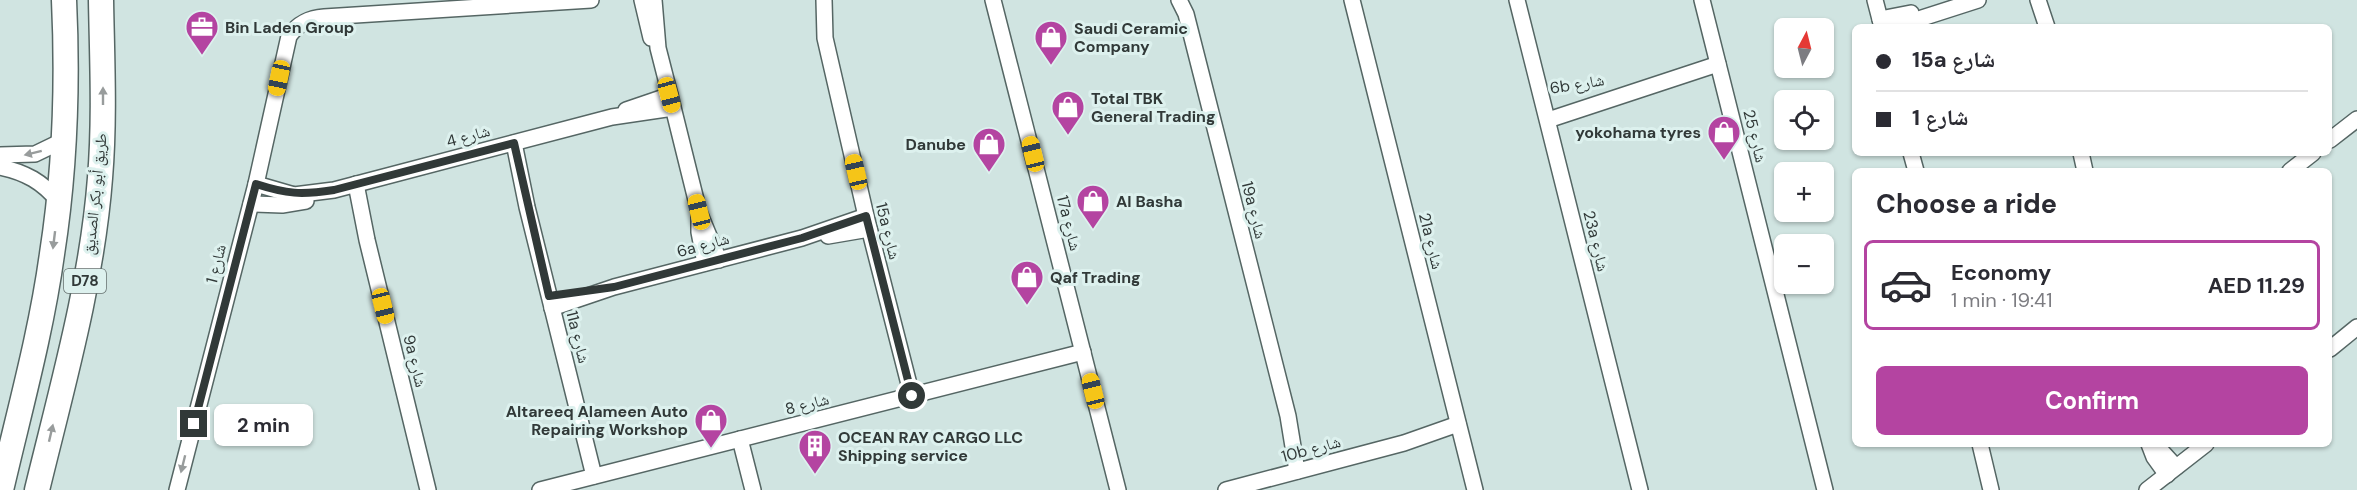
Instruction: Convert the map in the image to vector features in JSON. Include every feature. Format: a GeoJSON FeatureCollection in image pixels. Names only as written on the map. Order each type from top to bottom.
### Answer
{"type":"FeatureCollection","features":[{"type":"Feature","properties":{"kind":"main road","name":"D78"},"geometry":{"type":"LineString","coordinates":[[1,490],[43,308],[59,202],[66,76],[64,0]]}},
{"type":"Feature","properties":{"kind":"main road"},"geometry":{"type":"LineString","coordinates":[[87,0],[102,61]]}},
{"type":"Feature","properties":{"kind":"main road","name":"طريق أبو بكر الصديق"},"geometry":{"type":"LineString","coordinates":[[37,490],[79,314],[95,224],[103,134],[101,0]]}},
{"type":"Feature","properties":{"kind":"main road"},"geometry":{"type":"LineString","coordinates":[[102,61],[116,0]]}},
{"type":"Feature","properties":{"kind":"street","name":"شارع 1"},"geometry":{"type":"LineString","coordinates":[[177,490],[256,184],[286,47],[289,36],[295,28],[313,18],[591,0]]}},
{"type":"Feature","properties":{"kind":"street"},"geometry":{"type":"LineString","coordinates":[[642,0],[648,28],[658,48]]}},
{"type":"Feature","properties":{"kind":"street"},"geometry":{"type":"LineString","coordinates":[[654,0],[658,48],[712,261]]}},
{"type":"Feature","properties":{"kind":"street","name":"15a شارع"},"geometry":{"type":"LineString","coordinates":[[812,0],[817,24],[825,39]]}},
{"type":"Feature","properties":{"kind":"street","name":"15a شارع"},"geometry":{"type":"LineString","coordinates":[[824,0],[825,39],[912,396]]}},
{"type":"Feature","properties":{"kind":"street","name":"17a شارع"},"geometry":{"type":"LineString","coordinates":[[993,0],[1118,490]]}},
{"type":"Feature","properties":{"kind":"street","name":"21a شارع"},"geometry":{"type":"LineString","coordinates":[[1352,0],[1475,490]]}},
{"type":"Feature","properties":{"kind":"street","name":"23a شارع"},"geometry":{"type":"LineString","coordinates":[[1517,0],[1640,490]]}},
{"type":"Feature","properties":{"kind":"street","name":"شارع 25"},"geometry":{"type":"LineString","coordinates":[[1702,0],[1825,490]]}},
{"type":"Feature","properties":{"kind":"street"},"geometry":{"type":"LineString","coordinates":[[1875,0],[1881,23],[1929,9],[1946,9]]}},
{"type":"Feature","properties":{"kind":"street"},"geometry":{"type":"LineString","coordinates":[[1903,24],[1978,0]]}},
{"type":"Feature","properties":{"kind":"street"},"geometry":{"type":"LineString","coordinates":[[2038,0],[2046,24]]}},
{"type":"Feature","properties":{"kind":"street"},"geometry":{"type":"LineString","coordinates":[[2049,0],[2053,24]]}},
{"type":"Feature","properties":{"kind":"street","name":"19a شارع"},"geometry":{"type":"LineString","coordinates":[[1183,5],[1303,470]]}},
{"type":"Feature","properties":{"kind":"street","name":"6b شارع"},"geometry":{"type":"LineString","coordinates":[[1546,114],[1652,88],[1670,87],[1720,69]]}},
{"type":"Feature","properties":{"kind":"street","name":"شارع 4"},"geometry":{"type":"LineString","coordinates":[[251,204],[291,204],[345,187],[612,117],[636,105],[671,102]]}},
{"type":"Feature","properties":{"kind":"street"},"geometry":{"type":"LineString","coordinates":[[2332,138],[2357,119]]}},
{"type":"Feature","properties":{"kind":"street"},"geometry":{"type":"LineString","coordinates":[[0,155],[35,154],[64,140]]}},
{"type":"Feature","properties":{"kind":"street","name":"11a شارع"},"geometry":{"type":"LineString","coordinates":[[508,144],[527,207],[594,476]]}},
{"type":"Feature","properties":{"kind":"street"},"geometry":{"type":"LineString","coordinates":[[2294,168],[2309,156]]}},
{"type":"Feature","properties":{"kind":"street"},"geometry":{"type":"LineString","coordinates":[[0,167],[20,171],[35,178],[59,202]]}},
{"type":"Feature","properties":{"kind":"street","name":"شارع 4"},"geometry":{"type":"LineString","coordinates":[[256,184],[294,195],[345,187]]}},
{"type":"Feature","properties":{"kind":"street","name":"9a شارع"},"geometry":{"type":"LineString","coordinates":[[345,187],[367,240],[428,490]]}},
{"type":"Feature","properties":{"kind":"street","name":"6a شارع"},"geometry":{"type":"LineString","coordinates":[[550,302],[868,223]]}},
{"type":"Feature","properties":{"kind":"street"},"geometry":{"type":"LineString","coordinates":[[2332,347],[2357,327]]}},
{"type":"Feature","properties":{"kind":"street","name":"شارع 8"},"geometry":{"type":"LineString","coordinates":[[540,490],[1083,352]]}},
{"type":"Feature","properties":{"kind":"street","name":"10b شارع"},"geometry":{"type":"LineString","coordinates":[[1226,490],[1460,429]]}},
{"type":"Feature","properties":{"kind":"street"},"geometry":{"type":"LineString","coordinates":[[740,439],[753,490]]}},
{"type":"Feature","properties":{"kind":"street"},"geometry":{"type":"LineString","coordinates":[[1981,447],[1991,490]]}},
{"type":"Feature","properties":{"kind":"street"},"geometry":{"type":"LineString","coordinates":[[2150,447],[2154,457],[2172,471]]}},
{"type":"Feature","properties":{"kind":"street"},"geometry":{"type":"LineString","coordinates":[[2157,447],[2172,471]]}},
{"type":"Feature","properties":{"kind":"street"},"geometry":{"type":"LineString","coordinates":[[2147,490],[2202,447]]}},
{"type":"Feature","properties":{"kind":"place","name":"Bin Laden Group"},"geometry":{"type":"Point","coordinates":[202,56]}},
{"type":"Feature","properties":{"kind":"place","name":"Saudi Ceramic Company"},"geometry":{"type":"Point","coordinates":[1051,66]}},
{"type":"Feature","properties":{"kind":"place","name":"Total TBK General Trading"},"geometry":{"type":"Point","coordinates":[1068,136]}},
{"type":"Feature","properties":{"kind":"place","name":"yokohama tyres"},"geometry":{"type":"Point","coordinates":[1724,161]}},
{"type":"Feature","properties":{"kind":"place","name":"Danube"},"geometry":{"type":"Point","coordinates":[989,173]}},
{"type":"Feature","properties":{"kind":"place","name":"Al Basha"},"geometry":{"type":"Point","coordinates":[1093,230]}},
{"type":"Feature","properties":{"kind":"place","name":"Qaf Trading"},"geometry":{"type":"Point","coordinates":[1027,306]}},
{"type":"Feature","properties":{"kind":"place","name":"Altareeq Alameen Auto Repairing Workshop"},"geometry":{"type":"Point","coordinates":[711,449]}},
{"type":"Feature","properties":{"kind":"place","name":"OCEAN RAY CARGO LLC Shipping service"},"geometry":{"type":"Point","coordinates":[815,475]}},
{"type":"Feature","properties":{"kind":"route"},"geometry":{"type":"LineString","coordinates":[[194,424],[256,184],[294,195],[334,190],[514,143],[549,296],[614,287],[802,238],[866,216],[912,396]]}}]}
